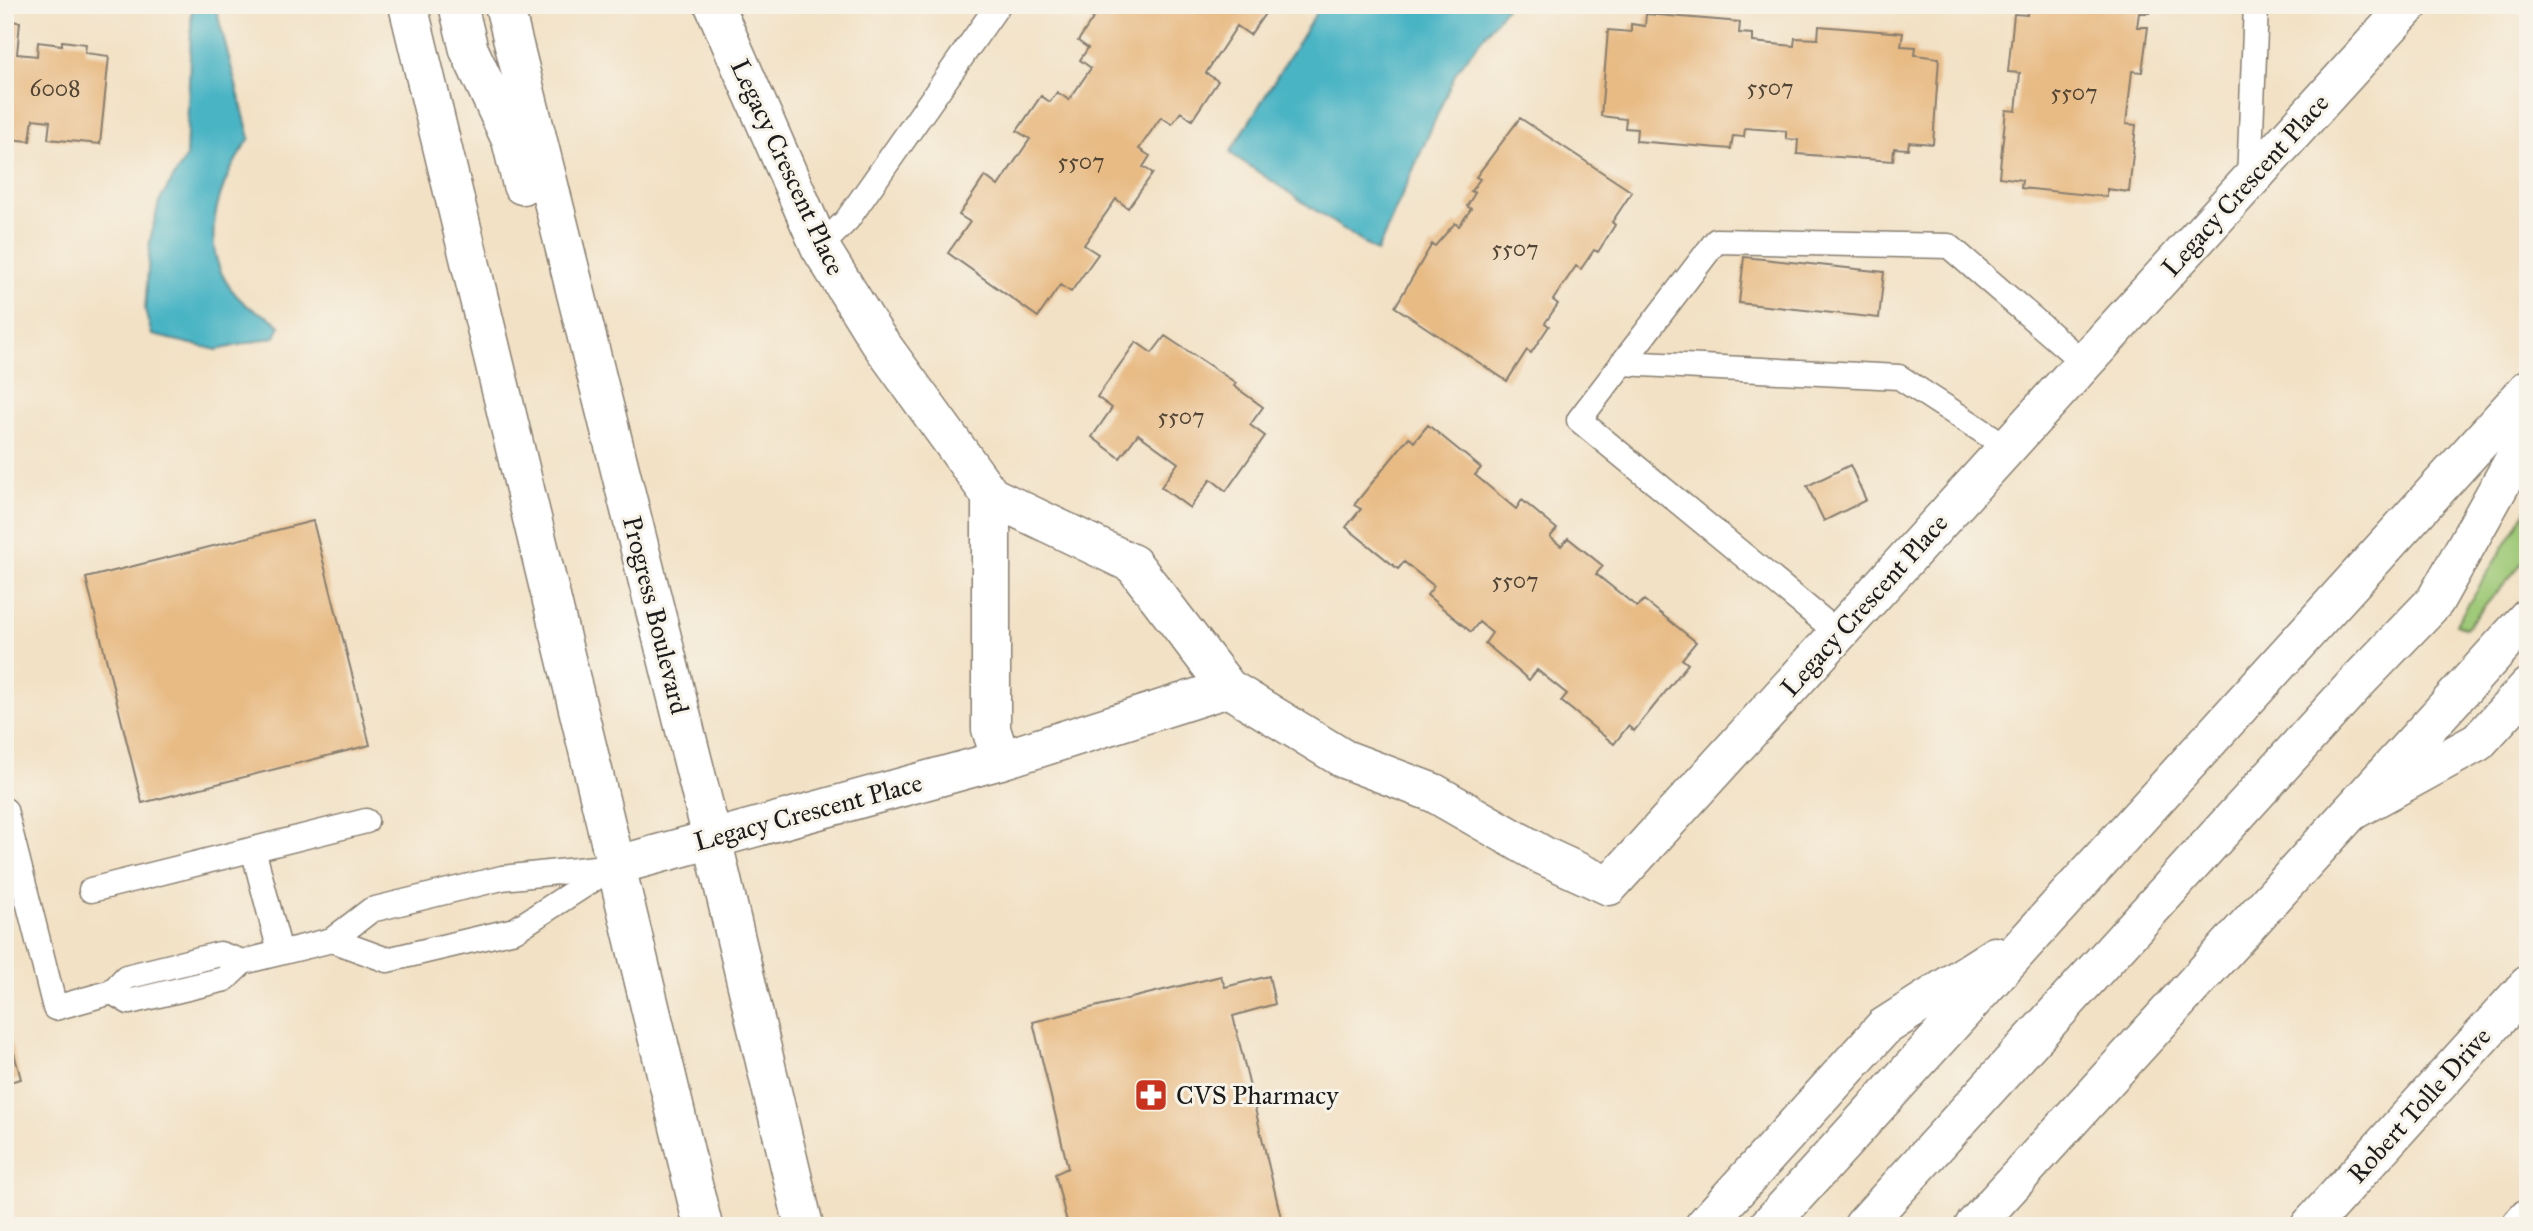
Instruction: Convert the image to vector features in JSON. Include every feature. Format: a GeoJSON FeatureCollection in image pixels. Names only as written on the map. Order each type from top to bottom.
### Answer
{"type":"FeatureCollection","features":[{"type":"Feature","properties":{"kind":"main road"},"geometry":{"type":"LineString","coordinates":[[408,5],[703,1226]]}},
{"type":"Feature","properties":{"kind":"main road"},"geometry":{"type":"LineString","coordinates":[[458,5],[469,50],[511,140],[633,620],[669,668]]}},
{"type":"Feature","properties":{"kind":"main road","name":"Progress Boulevard"},"geometry":{"type":"LineString","coordinates":[[504,5],[712,838],[804,1226]]}},
{"type":"Feature","properties":{"kind":"main road","name":"Legacy Crescent Place"},"geometry":{"type":"LineString","coordinates":[[714,5],[820,247],[876,337],[990,496],[1133,564],[1228,688],[1344,759],[1434,793],[1544,856],[1609,886],[2409,5]]}},
{"type":"Feature","properties":{"kind":"main road"},"geometry":{"type":"LineString","coordinates":[[1768,1226],[2528,389]]}},
{"type":"Feature","properties":{"kind":"main road"},"geometry":{"type":"LineString","coordinates":[[1863,1226],[2358,681],[2435,601],[2528,435]]}},
{"type":"Feature","properties":{"kind":"main road"},"geometry":{"type":"LineString","coordinates":[[990,496],[991,729],[1001,760]]}},
{"type":"Feature","properties":{"kind":"main road"},"geometry":{"type":"LineString","coordinates":[[1975,1226],[2528,617]]}},
{"type":"Feature","properties":{"kind":"main road"},"geometry":{"type":"LineString","coordinates":[[2352,811],[2478,741],[2528,687]]}},
{"type":"Feature","properties":{"kind":"main road","name":"Legacy Crescent Place"},"geometry":{"type":"LineString","coordinates":[[614,866],[1001,760],[1228,688]]}},
{"type":"Feature","properties":{"kind":"main road"},"geometry":{"type":"LineString","coordinates":[[1704,1226],[1884,1027],[2039,929]]}},
{"type":"Feature","properties":{"kind":"main road","name":"Robert Tolle Drive"},"geometry":{"type":"LineString","coordinates":[[2310,1226],[2528,985]]}},
{"type":"Feature","properties":{"kind":"main road"},"geometry":{"type":"LineString","coordinates":[[2521,1226],[2528,1218]]}},
{"type":"Feature","properties":{"kind":"lane"},"geometry":{"type":"LineString","coordinates":[[820,247],[847,220],[998,5]]}},
{"type":"Feature","properties":{"kind":"lane"},"geometry":{"type":"LineString","coordinates":[[2249,181],[2256,5]]}},
{"type":"Feature","properties":{"kind":"lane"},"geometry":{"type":"LineString","coordinates":[[1838,633],[1579,420],[1716,241],[1949,246],[2084,363]]}},
{"type":"Feature","properties":{"kind":"lane"},"geometry":{"type":"LineString","coordinates":[[1622,363],[1899,377],[2007,447]]}},
{"type":"Feature","properties":{"kind":"lane"},"geometry":{"type":"LineString","coordinates":[[5,810],[55,1008],[112,992],[127,977],[220,954],[243,962],[332,940],[372,910],[502,878],[614,866]]}},
{"type":"Feature","properties":{"kind":"lane"},"geometry":{"type":"LineString","coordinates":[[91,890],[366,821]]}},
{"type":"Feature","properties":{"kind":"lane"},"geometry":{"type":"LineString","coordinates":[[253,849],[280,952]]}},
{"type":"Feature","properties":{"kind":"lane"},"geometry":{"type":"LineString","coordinates":[[332,940],[387,960],[515,930],[614,866]]}},
{"type":"Feature","properties":{"kind":"green space"},"geometry":{"type":"Polygon","coordinates":[[[2528,507],[2528,556],[2466,628],[2456,624],[2528,507]]]}},
{"type":"Feature","properties":{"kind":"water"},"geometry":{"type":"Polygon","coordinates":[[[192,5],[215,5],[250,138],[227,178],[219,200],[214,222],[218,264],[228,284],[244,303],[280,326],[275,337],[217,350],[152,335],[145,311],[150,240],[159,202],[186,157],[192,5]]]}},
{"type":"Feature","properties":{"kind":"water"},"geometry":{"type":"Polygon","coordinates":[[[1321,5],[1508,5],[1456,72],[1377,252],[1230,153],[1321,5]]]}},
{"type":"Feature","properties":{"kind":"building"},"geometry":{"type":"Polygon","coordinates":[[[1102,5],[1116,11],[1120,5],[1271,5],[1250,35],[1237,26],[1206,73],[1218,81],[1192,120],[1181,112],[1172,124],[1161,117],[1139,149],[1150,156],[1143,167],[1153,173],[1128,208],[1116,199],[1084,245],[1098,254],[1071,292],[1060,285],[1038,317],[948,253],[970,222],[959,215],[985,176],[998,186],[1030,139],[1017,131],[1041,96],[1050,102],[1057,92],[1069,100],[1091,68],[1080,60],[1088,48],[1078,41],[1102,5]]]}},
{"type":"Feature","properties":{"kind":"building"},"geometry":{"type":"Polygon","coordinates":[[[2028,5],[2150,5],[2149,13],[2139,13],[2137,27],[2148,27],[2142,72],[2132,71],[2126,124],[2136,125],[2129,192],[2107,189],[2107,197],[2021,188],[2022,180],[1999,177],[2006,110],[2016,111],[2020,73],[2008,72],[2014,14],[2027,15],[2028,5]]]}},
{"type":"Feature","properties":{"kind":"building"},"geometry":{"type":"Polygon","coordinates":[[[1646,14],[1740,22],[1739,33],[1753,34],[1753,42],[1794,46],[1795,38],[1818,39],[1819,26],[1903,33],[1901,46],[1916,47],[1915,55],[1939,58],[1933,144],[1909,142],[1908,149],[1894,148],[1893,161],[1797,154],[1798,140],[1786,139],[1786,131],[1745,128],[1744,137],[1733,136],[1731,149],[1636,141],[1637,129],[1625,128],[1626,119],[1601,116],[1608,30],[1631,32],[1631,24],[1645,26],[1646,14]]]}},
{"type":"Feature","properties":{"kind":"building"},"geometry":{"type":"Polygon","coordinates":[[[5,21],[20,22],[17,54],[37,56],[38,42],[62,45],[62,41],[86,44],[85,53],[109,56],[100,144],[48,139],[50,121],[33,119],[30,141],[5,139],[5,21]]]}},
{"type":"Feature","properties":{"kind":"building"},"geometry":{"type":"Polygon","coordinates":[[[1520,118],[1632,192],[1612,222],[1615,225],[1598,252],[1594,250],[1581,269],[1576,266],[1553,300],[1558,304],[1545,323],[1549,326],[1531,353],[1527,350],[1507,381],[1395,307],[1432,244],[1435,246],[1455,223],[1459,226],[1471,209],[1467,206],[1475,193],[1471,191],[1480,179],[1476,177],[1520,118]]]}},
{"type":"Feature","properties":{"kind":"building"},"geometry":{"type":"Polygon","coordinates":[[[1744,257],[1884,272],[1879,318],[1739,303],[1744,257]]]}},
{"type":"Feature","properties":{"kind":"building"},"geometry":{"type":"Polygon","coordinates":[[[1165,336],[1236,383],[1234,386],[1263,407],[1250,425],[1265,436],[1226,491],[1211,479],[1190,508],[1161,487],[1178,463],[1138,434],[1120,458],[1092,437],[1112,408],[1097,397],[1136,342],[1152,353],[1165,336]]]}},
{"type":"Feature","properties":{"kind":"building"},"geometry":{"type":"Polygon","coordinates":[[[1428,425],[1481,468],[1475,475],[1516,509],[1522,500],[1557,529],[1550,537],[1561,546],[1568,538],[1603,566],[1596,574],[1637,607],[1644,600],[1696,642],[1682,659],[1688,664],[1634,731],[1628,726],[1614,744],[1561,701],[1567,694],[1537,670],[1529,680],[1485,643],[1492,633],[1479,622],[1471,632],[1427,595],[1434,586],[1404,562],[1398,569],[1346,527],[1361,509],[1354,505],[1409,437],[1414,442],[1428,425]]]}},
{"type":"Feature","properties":{"kind":"building"},"geometry":{"type":"Polygon","coordinates":[[[1850,465],[1866,500],[1824,521],[1807,486],[1850,465]]]}},
{"type":"Feature","properties":{"kind":"building"},"geometry":{"type":"Polygon","coordinates":[[[313,521],[370,745],[142,803],[86,578],[313,521]]]}},
{"type":"Feature","properties":{"kind":"building","name":"CVS Pharmacy"},"geometry":{"type":"Polygon","coordinates":[[[1221,976],[1225,987],[1269,976],[1275,1004],[1233,1016],[1283,1226],[1068,1226],[1055,1174],[1068,1168],[1033,1022],[1221,976]]]}},
{"type":"Feature","properties":{"kind":"building"},"geometry":{"type":"Polygon","coordinates":[[[5,1020],[21,1079],[5,1083],[5,1020]]]}},
{"type":"Feature","properties":{"kind":"place","name":"CVS Pharmacy"},"geometry":{"type":"Point","coordinates":[1151,1095]}}]}
